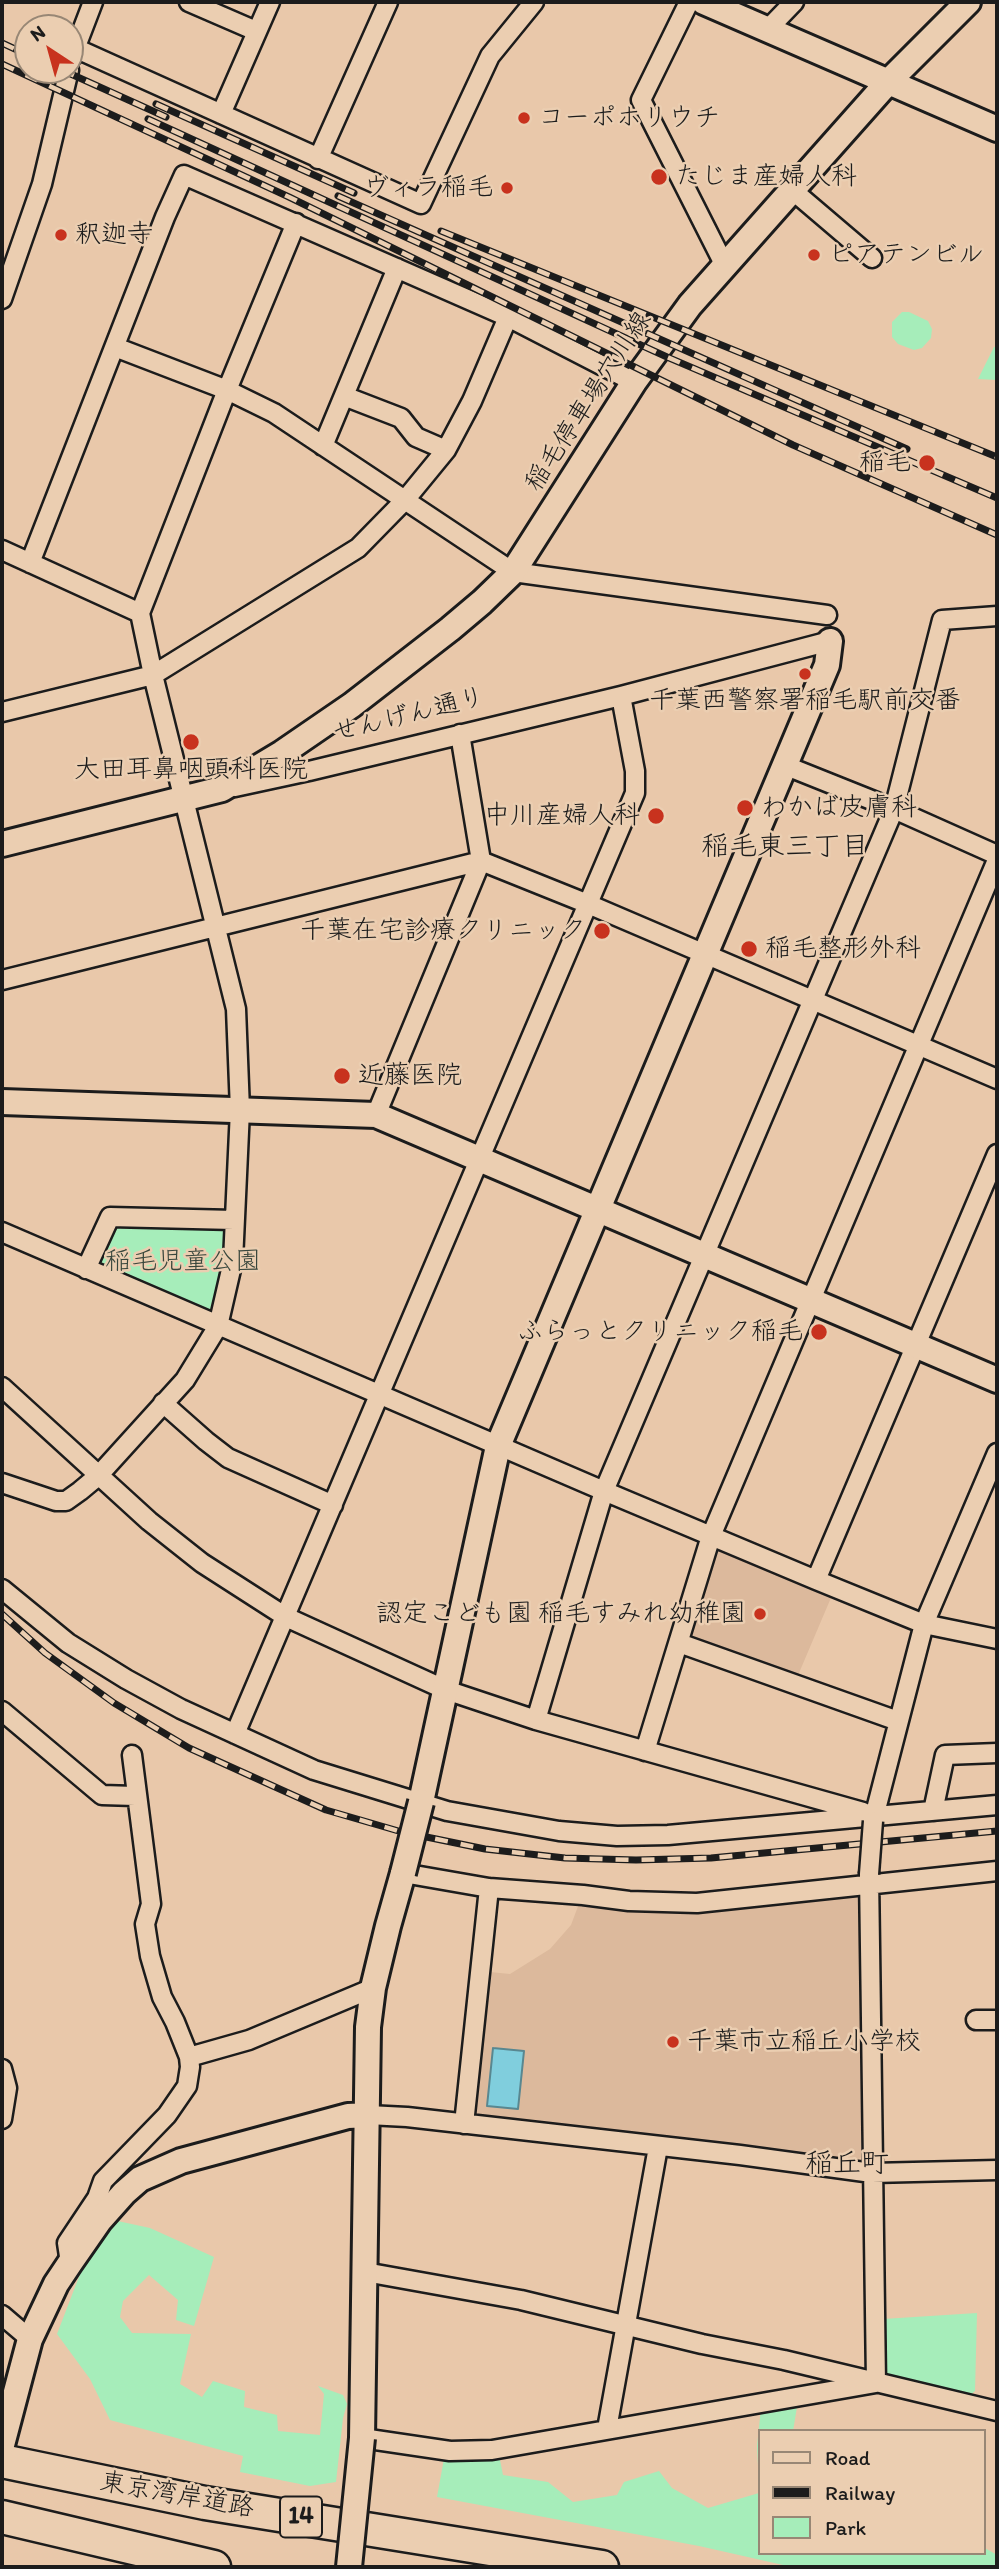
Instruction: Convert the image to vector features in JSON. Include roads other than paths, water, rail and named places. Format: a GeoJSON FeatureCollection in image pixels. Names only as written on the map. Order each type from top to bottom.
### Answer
{"type":"FeatureCollection","features":[{"type":"Feature","properties":{"kind":"highway","name":"東京湾岸道路"},"geometry":{"type":"LineString","coordinates":[[2,2461],[205,2502],[602,2567]]}},
{"type":"Feature","properties":{"kind":"highway"},"geometry":{"type":"LineString","coordinates":[[2,2517],[214,2567]]}},
{"type":"Feature","properties":{"kind":"street"},"geometry":{"type":"LineString","coordinates":[[84,25],[93,2]]}},
{"type":"Feature","properties":{"kind":"street"},"geometry":{"type":"LineString","coordinates":[[189,2],[257,31]]}},
{"type":"Feature","properties":{"kind":"street"},"geometry":{"type":"LineString","coordinates":[[221,114],[270,2]]}},
{"type":"Feature","properties":{"kind":"street"},"geometry":{"type":"LineString","coordinates":[[318,159],[388,2]]}},
{"type":"Feature","properties":{"kind":"street"},"geometry":{"type":"LineString","coordinates":[[84,52],[421,204],[490,56],[534,2]]}},
{"type":"Feature","properties":{"kind":"street"},"geometry":{"type":"LineString","coordinates":[[689,2],[641,100],[724,264]]}},
{"type":"Feature","properties":{"kind":"street"},"geometry":{"type":"LineString","coordinates":[[704,2],[997,129]]}},
{"type":"Feature","properties":{"kind":"street"},"geometry":{"type":"LineString","coordinates":[[768,29],[794,2]]}},
{"type":"Feature","properties":{"kind":"street","name":"稲毛停車場穴川線"},"geometry":{"type":"LineString","coordinates":[[222,789],[282,753],[352,705],[450,629],[513,572],[634,382],[690,305],[888,82],[968,2]]}},
{"type":"Feature","properties":{"kind":"street"},"geometry":{"type":"LineString","coordinates":[[2,299],[42,184],[66,84]]}},
{"type":"Feature","properties":{"kind":"street"},"geometry":{"type":"LineString","coordinates":[[30,563],[184,174],[508,317],[634,382]]}},
{"type":"Feature","properties":{"kind":"street"},"geometry":{"type":"LineString","coordinates":[[791,189],[872,258]]}},
{"type":"Feature","properties":{"kind":"street"},"geometry":{"type":"LineString","coordinates":[[2,1483],[56,1501],[66,1500],[98,1476],[185,1380],[218,1326],[233,1261],[240,1110],[236,1009],[140,613],[296,223]]}},
{"type":"Feature","properties":{"kind":"street"},"geometry":{"type":"LineString","coordinates":[[323,446],[397,268]]}},
{"type":"Feature","properties":{"kind":"street"},"geometry":{"type":"LineString","coordinates":[[2,712],[153,675],[358,548],[405,500],[446,450],[472,401],[508,317]]}},
{"type":"Feature","properties":{"kind":"street"},"geometry":{"type":"LineString","coordinates":[[115,348],[227,390],[274,413],[513,572],[827,615]]}},
{"type":"Feature","properties":{"kind":"street"},"geometry":{"type":"LineString","coordinates":[[344,396],[401,418],[416,437],[446,450]]}},
{"type":"Feature","properties":{"kind":"street"},"geometry":{"type":"LineString","coordinates":[[2,550],[140,613]]}},
{"type":"Feature","properties":{"kind":"street"},"geometry":{"type":"LineString","coordinates":[[536,1720],[604,1491],[894,810],[942,620],[997,616]]}},
{"type":"Feature","properties":{"kind":"street"},"geometry":{"type":"LineString","coordinates":[[349,2567],[362,2438],[368,2027],[373,1988],[421,1802],[498,1446],[827,665],[830,641]]}},
{"type":"Feature","properties":{"kind":"street","name":"せんげん通り"},"geometry":{"type":"LineString","coordinates":[[2,844],[184,798],[309,771],[621,696],[830,641]]}},
{"type":"Feature","properties":{"kind":"street"},"geometry":{"type":"LineString","coordinates":[[235,1734],[635,793],[635,771],[621,696]]}},
{"type":"Feature","properties":{"kind":"street"},"geometry":{"type":"LineString","coordinates":[[376,1115],[481,861],[460,734]]}},
{"type":"Feature","properties":{"kind":"street"},"geometry":{"type":"LineString","coordinates":[[645,1751],[711,1536],[997,858],[894,810],[784,765]]}},
{"type":"Feature","properties":{"kind":"street"},"geometry":{"type":"LineString","coordinates":[[2,980],[481,861],[997,1079]]}},
{"type":"Feature","properties":{"kind":"street"},"geometry":{"type":"LineString","coordinates":[[2,1101],[376,1115],[997,1380]]}},
{"type":"Feature","properties":{"kind":"street"},"geometry":{"type":"LineString","coordinates":[[816,1580],[997,1154]]}},
{"type":"Feature","properties":{"kind":"street"},"geometry":{"type":"LineString","coordinates":[[86,1269],[110,1217],[234,1220]]}},
{"type":"Feature","properties":{"kind":"street"},"geometry":{"type":"LineString","coordinates":[[2,1232],[816,1580],[924,1624],[997,1639]]}},
{"type":"Feature","properties":{"kind":"street"},"geometry":{"type":"LineString","coordinates":[[2,1387],[98,1476],[202,1563],[286,1617],[446,1690],[536,1720],[873,1818]]}},
{"type":"Feature","properties":{"kind":"street"},"geometry":{"type":"LineString","coordinates":[[163,1403],[228,1458],[333,1505]]}},
{"type":"Feature","properties":{"kind":"street"},"geometry":{"type":"LineString","coordinates":[[876,2383],[868,1879],[873,1818],[924,1624],[997,1453]]}},
{"type":"Feature","properties":{"kind":"street"},"geometry":{"type":"LineString","coordinates":[[2,1589],[68,1643],[181,1709],[314,1770],[447,1811],[559,1832],[617,1836],[680,1834],[997,1805]]}},
{"type":"Feature","properties":{"kind":"street"},"geometry":{"type":"LineString","coordinates":[[679,1643],[898,1721]]}},
{"type":"Feature","properties":{"kind":"street"},"geometry":{"type":"LineString","coordinates":[[2,1711],[102,1795],[135,1797]]}},
{"type":"Feature","properties":{"kind":"street"},"geometry":{"type":"LineString","coordinates":[[933,1811],[945,1755],[997,1754]]}},
{"type":"Feature","properties":{"kind":"street"},"geometry":{"type":"LineString","coordinates":[[70,2263],[68,2243],[97,2199],[103,2181],[167,2115],[187,2086],[189,2057],[176,2022],[162,1997],[150,1956],[145,1924],[151,1904],[135,1797],[132,1755]]}},
{"type":"Feature","properties":{"kind":"street"},"geometry":{"type":"LineString","coordinates":[[403,1873],[489,1888],[629,1901],[697,1903],[868,1879],[997,1871]]}},
{"type":"Feature","properties":{"kind":"street"},"geometry":{"type":"LineString","coordinates":[[464,2124],[489,1888]]}},
{"type":"Feature","properties":{"kind":"street"},"geometry":{"type":"LineString","coordinates":[[189,2057],[249,2040],[373,1988]]}},
{"type":"Feature","properties":{"kind":"street"},"geometry":{"type":"LineString","coordinates":[[976,2020],[997,2020]]}},
{"type":"Feature","properties":{"kind":"street"},"geometry":{"type":"LineString","coordinates":[[2,2069],[6,2088],[2,2119]]}},
{"type":"Feature","properties":{"kind":"street"},"geometry":{"type":"LineString","coordinates":[[2,2445],[30,2339],[70,2263],[100,2220],[124,2193],[140,2179],[161,2168],[348,2116],[368,2115],[464,2124],[872,2173],[997,2170]]}},
{"type":"Feature","properties":{"kind":"street"},"geometry":{"type":"LineString","coordinates":[[607,2429],[658,2147]]}},
{"type":"Feature","properties":{"kind":"street"},"geometry":{"type":"LineString","coordinates":[[365,2272],[521,2300],[997,2411]]}},
{"type":"Feature","properties":{"kind":"street"},"geometry":{"type":"LineString","coordinates":[[2,2315],[30,2339]]}},
{"type":"Feature","properties":{"kind":"street"},"geometry":{"type":"LineString","coordinates":[[362,2438],[450,2451],[492,2450],[876,2383]]}},
{"type":"Feature","properties":{"kind":"water"},"geometry":{"type":"Polygon","coordinates":[[[493,2048],[524,2051],[518,2109],[487,2106],[493,2048]]]}},
{"type":"Feature","properties":{"kind":"railway"},"geometry":{"type":"LineString","coordinates":[[2,43],[14,49]]}},
{"type":"Feature","properties":{"kind":"railway"},"geometry":{"type":"LineString","coordinates":[[2,64],[289,197],[793,445],[997,535]]}},
{"type":"Feature","properties":{"kind":"railway"},"geometry":{"type":"LineString","coordinates":[[84,80],[166,117]]}},
{"type":"Feature","properties":{"kind":"railway"},"geometry":{"type":"LineString","coordinates":[[156,104],[354,193]]}},
{"type":"Feature","properties":{"kind":"railway"},"geometry":{"type":"LineString","coordinates":[[148,119],[667,357],[997,498]]}},
{"type":"Feature","properties":{"kind":"railway"},"geometry":{"type":"LineString","coordinates":[[338,196],[907,449]]}},
{"type":"Feature","properties":{"kind":"railway"},"geometry":{"type":"LineString","coordinates":[[441,231],[997,457]]}},
{"type":"Feature","properties":{"kind":"railway"},"geometry":{"type":"LineString","coordinates":[[2,1614],[45,1653],[114,1703],[189,1748],[326,1810],[402,1832],[485,1849],[565,1858],[636,1860],[711,1858],[997,1831]]}},
{"type":"Feature","properties":{"kind":"place","name":"コーポホリウチ"},"geometry":{"type":"Point","coordinates":[524,118]}},
{"type":"Feature","properties":{"kind":"place","name":"たじま産婦人科"},"geometry":{"type":"Point","coordinates":[659,177]}},
{"type":"Feature","properties":{"kind":"place","name":"ヴィラ稲毛"},"geometry":{"type":"Point","coordinates":[507,188]}},
{"type":"Feature","properties":{"kind":"place","name":"釈迦寺"},"geometry":{"type":"Point","coordinates":[61,235]}},
{"type":"Feature","properties":{"kind":"place","name":"ピアテンビル"},"geometry":{"type":"Point","coordinates":[814,255]}},
{"type":"Feature","properties":{"kind":"place","name":"稲毛"},"geometry":{"type":"Point","coordinates":[927,463]}},
{"type":"Feature","properties":{"kind":"place","name":"千葉西警察署稲毛駅前交番"},"geometry":{"type":"Point","coordinates":[805,674]}},
{"type":"Feature","properties":{"kind":"place","name":"大田耳鼻咽頭科医院"},"geometry":{"type":"Point","coordinates":[191,742]}},
{"type":"Feature","properties":{"kind":"place","name":"わかば皮膚科"},"geometry":{"type":"Point","coordinates":[745,808]}},
{"type":"Feature","properties":{"kind":"place","name":"中川産婦人科"},"geometry":{"type":"Point","coordinates":[656,816]}},
{"type":"Feature","properties":{"kind":"place","name":"千葉在宅診療クリニック"},"geometry":{"type":"Point","coordinates":[602,931]}},
{"type":"Feature","properties":{"kind":"place","name":"稲毛整形外科"},"geometry":{"type":"Point","coordinates":[749,949]}},
{"type":"Feature","properties":{"kind":"place","name":"近藤医院"},"geometry":{"type":"Point","coordinates":[342,1076]}},
{"type":"Feature","properties":{"kind":"place","name":"ふらっとクリニック稲毛"},"geometry":{"type":"Point","coordinates":[819,1332]}},
{"type":"Feature","properties":{"kind":"place","name":"認定こども園 稲毛すみれ幼稚園"},"geometry":{"type":"Point","coordinates":[760,1614]}},
{"type":"Feature","properties":{"kind":"place","name":"千葉市立稲丘小学校"},"geometry":{"type":"Point","coordinates":[673,2042]}},
{"type":"Feature","properties":{"kind":"district","name":"稲毛東三丁目"},"geometry":{"type":"Point","coordinates":[785,848]}},
{"type":"Feature","properties":{"kind":"district","name":"稲丘町"},"geometry":{"type":"Point","coordinates":[847,2165]}},
{"type":"Feature","properties":{"kind":"park label","name":"稲毛児童公園"},"geometry":{"type":"Point","coordinates":[183,1262]}}]}
